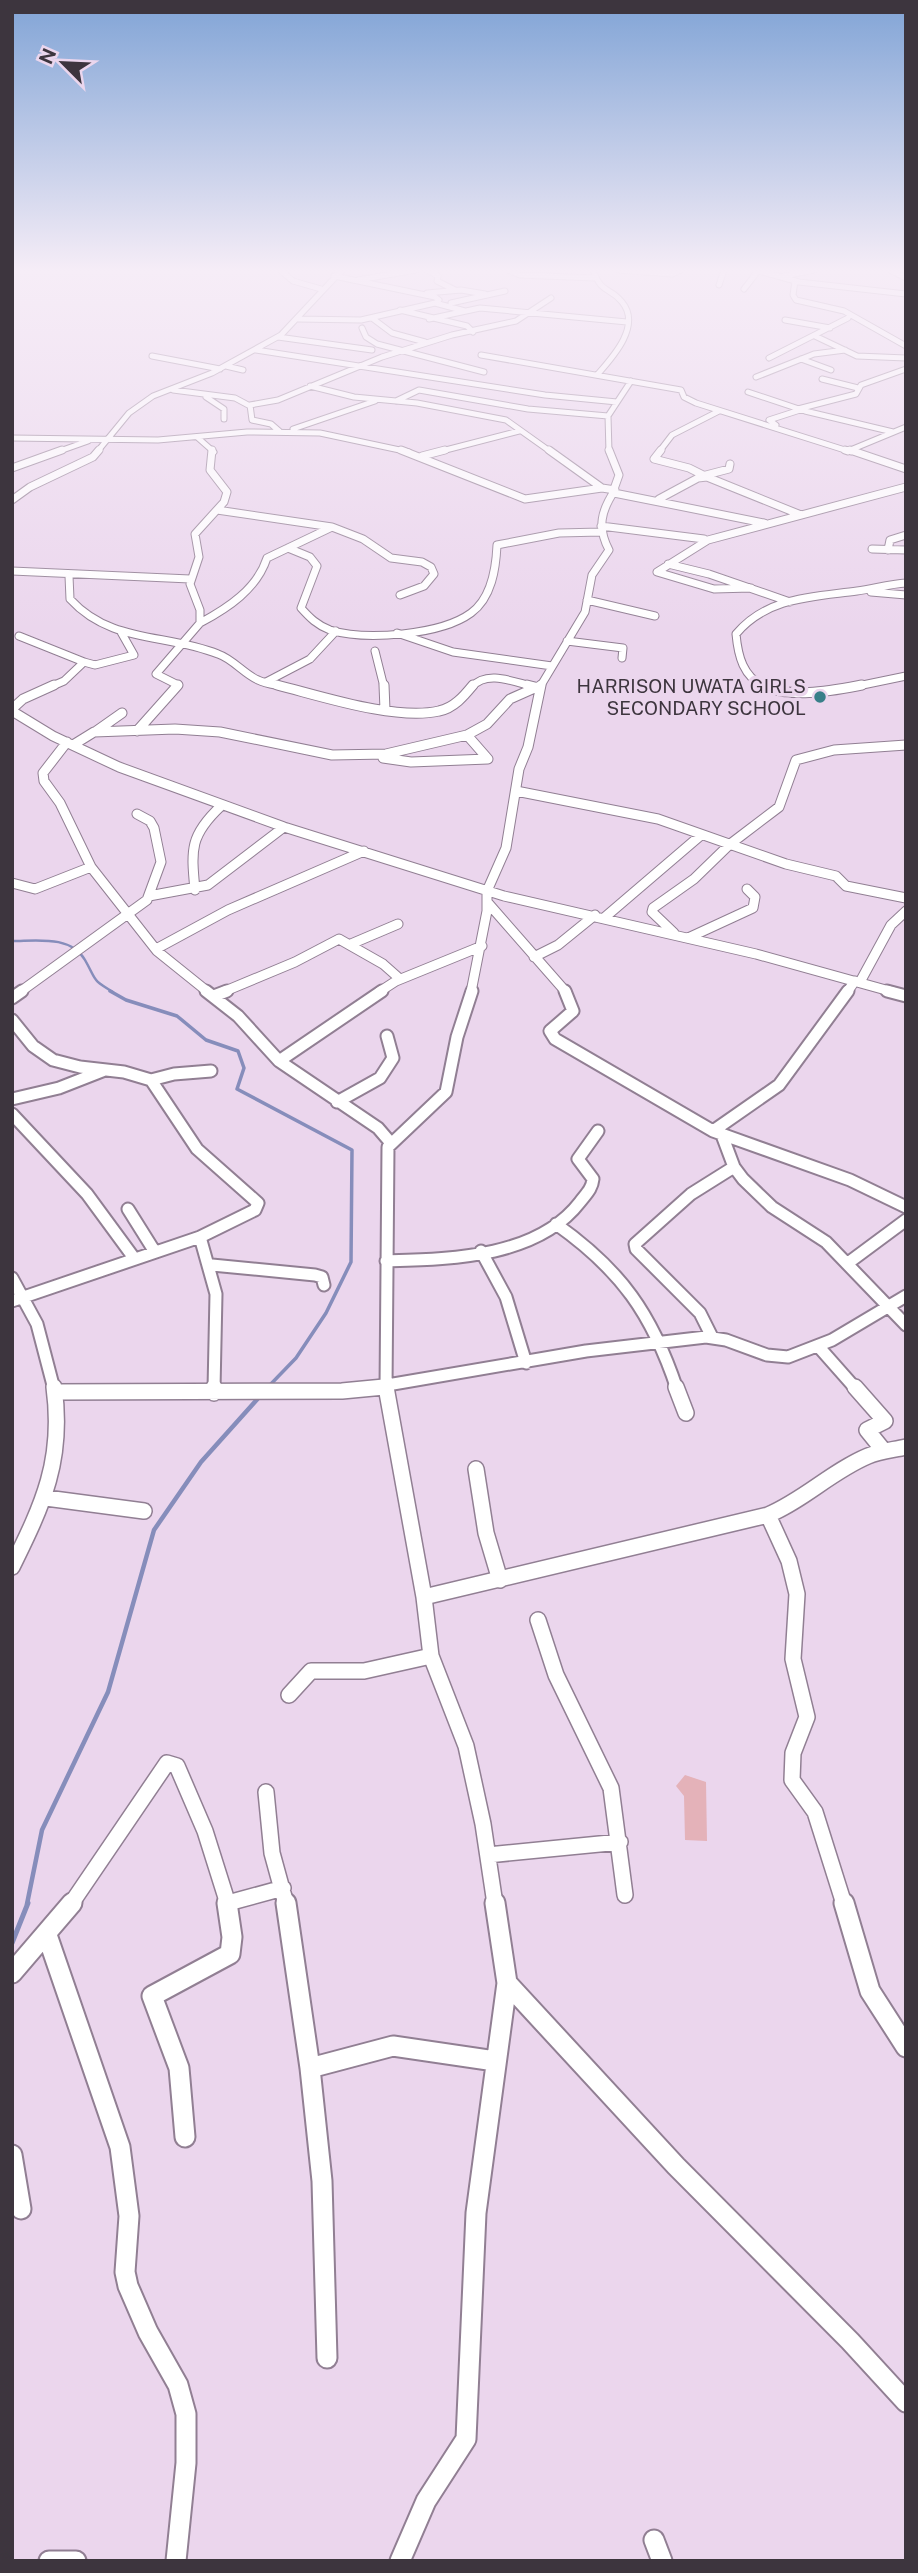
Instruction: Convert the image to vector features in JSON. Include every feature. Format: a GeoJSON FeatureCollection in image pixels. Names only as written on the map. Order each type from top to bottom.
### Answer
{"type":"FeatureCollection","features":[{"type":"Feature","properties":{"kind":"street"},"geometry":{"type":"LineString","coordinates":[[12,499],[88,460],[129,413],[169,390]]}},
{"type":"Feature","properties":{"kind":"street"},"geometry":{"type":"LineString","coordinates":[[170,390],[217,390]]}},
{"type":"Feature","properties":{"kind":"street"},"geometry":{"type":"LineString","coordinates":[[170,390],[240,399],[250,406],[252,420],[271,424],[279,431]]}},
{"type":"Feature","properties":{"kind":"street"},"geometry":{"type":"LineString","coordinates":[[250,406],[278,400],[300,390]]}},
{"type":"Feature","properties":{"kind":"street"},"geometry":{"type":"LineString","coordinates":[[331,390],[506,420],[514,428],[569,462],[602,488]]}},
{"type":"Feature","properties":{"kind":"street"},"geometry":{"type":"LineString","coordinates":[[419,390],[528,409],[608,416]]}},
{"type":"Feature","properties":{"kind":"street"},"geometry":{"type":"LineString","coordinates":[[395,401],[419,390]]}},
{"type":"Feature","properties":{"kind":"street"},"geometry":{"type":"LineString","coordinates":[[509,390],[617,402]]}},
{"type":"Feature","properties":{"kind":"street"},"geometry":{"type":"LineString","coordinates":[[390,1142],[446,1092],[457,1037],[477,975],[487,896],[506,848],[538,686],[584,611],[592,575],[609,550],[601,529],[607,513],[605,505],[614,491],[618,475],[609,453],[608,416],[625,390]]}},
{"type":"Feature","properties":{"kind":"street"},"geometry":{"type":"LineString","coordinates":[[679,390],[684,391],[686,398],[719,411],[906,470]]}},
{"type":"Feature","properties":{"kind":"street"},"geometry":{"type":"LineString","coordinates":[[782,430],[769,420],[856,394],[857,390]]}},
{"type":"Feature","properties":{"kind":"street"},"geometry":{"type":"LineString","coordinates":[[748,392],[799,409],[893,432]]}},
{"type":"Feature","properties":{"kind":"street"},"geometry":{"type":"LineString","coordinates":[[199,393],[222,407],[227,414],[225,419]]}},
{"type":"Feature","properties":{"kind":"street"},"geometry":{"type":"LineString","coordinates":[[292,431],[321,417],[338,414],[378,399]]}},
{"type":"Feature","properties":{"kind":"street"},"geometry":{"type":"LineString","coordinates":[[799,409],[819,407]]}},
{"type":"Feature","properties":{"kind":"street"},"geometry":{"type":"LineString","coordinates":[[719,411],[672,435],[654,457],[801,515]]}},
{"type":"Feature","properties":{"kind":"street"},"geometry":{"type":"LineString","coordinates":[[491,424],[514,428]]}},
{"type":"Feature","properties":{"kind":"street"},"geometry":{"type":"LineString","coordinates":[[848,451],[906,427]]}},
{"type":"Feature","properties":{"kind":"street"},"geometry":{"type":"LineString","coordinates":[[422,456],[514,428]]}},
{"type":"Feature","properties":{"kind":"street"},"geometry":{"type":"LineString","coordinates":[[12,438],[197,437],[292,431],[348,438],[422,456],[525,499],[602,488],[659,499],[681,508],[767,523]]}},
{"type":"Feature","properties":{"kind":"street"},"geometry":{"type":"LineString","coordinates":[[197,437],[206,442],[214,452],[210,470],[226,486],[226,499],[195,532],[199,557],[190,579],[200,610],[200,623]]}},
{"type":"Feature","properties":{"kind":"street"},"geometry":{"type":"LineString","coordinates":[[12,468],[94,438]]}},
{"type":"Feature","properties":{"kind":"street"},"geometry":{"type":"LineString","coordinates":[[659,499],[698,478],[729,469],[730,464]]}},
{"type":"Feature","properties":{"kind":"street"},"geometry":{"type":"LineString","coordinates":[[751,588],[714,589],[657,572],[708,540],[906,487]]}},
{"type":"Feature","properties":{"kind":"street"},"geometry":{"type":"LineString","coordinates":[[20,493],[31,497]]}},
{"type":"Feature","properties":{"kind":"street"},"geometry":{"type":"LineString","coordinates":[[217,510],[332,527],[360,537],[391,558],[426,563],[431,567],[434,574],[430,581],[400,595]]}},
{"type":"Feature","properties":{"kind":"street"},"geometry":{"type":"LineString","coordinates":[[137,731],[178,685],[156,674],[200,623],[229,607],[262,574],[265,560],[332,527]]}},
{"type":"Feature","properties":{"kind":"street"},"geometry":{"type":"LineString","coordinates":[[288,548],[310,557],[317,566],[308,583],[302,612],[315,624],[362,637],[457,621],[472,613],[493,580],[496,545],[559,533],[601,529],[708,540]]}},
{"type":"Feature","properties":{"kind":"street"},"geometry":{"type":"LineString","coordinates":[[888,550],[890,540],[906,535]]}},
{"type":"Feature","properties":{"kind":"street"},"geometry":{"type":"LineString","coordinates":[[872,549],[906,550]]}},
{"type":"Feature","properties":{"kind":"street"},"geometry":{"type":"LineString","coordinates":[[668,564],[790,601]]}},
{"type":"Feature","properties":{"kind":"street"},"geometry":{"type":"LineString","coordinates":[[12,571],[69,576],[190,579]]}},
{"type":"Feature","properties":{"kind":"street"},"geometry":{"type":"LineString","coordinates":[[69,576],[68,594],[78,609],[121,632],[136,637],[186,642],[222,655],[243,672],[266,682],[355,705],[385,710],[440,711],[460,701],[472,684],[488,678],[538,686]]}},
{"type":"Feature","properties":{"kind":"street"},"geometry":{"type":"LineString","coordinates":[[857,592],[906,583]]}},
{"type":"Feature","properties":{"kind":"street"},"geometry":{"type":"LineString","coordinates":[[906,595],[825,593],[790,601],[756,615],[736,634],[743,665],[758,684],[778,690],[845,687],[906,676]]}},
{"type":"Feature","properties":{"kind":"street"},"geometry":{"type":"LineString","coordinates":[[587,600],[656,615]]}},
{"type":"Feature","properties":{"kind":"street"},"geometry":{"type":"LineString","coordinates":[[266,682],[310,659],[336,631]]}},
{"type":"Feature","properties":{"kind":"street"},"geometry":{"type":"LineString","coordinates":[[19,636],[95,665],[134,654],[121,632]]}},
{"type":"Feature","properties":{"kind":"street"},"geometry":{"type":"LineString","coordinates":[[397,633],[416,643],[448,652],[552,666]]}},
{"type":"Feature","properties":{"kind":"street"},"geometry":{"type":"LineString","coordinates":[[567,641],[622,648],[625,651],[622,658]]}},
{"type":"Feature","properties":{"kind":"street"},"geometry":{"type":"LineString","coordinates":[[375,650],[386,695],[385,710]]}},
{"type":"Feature","properties":{"kind":"street"},"geometry":{"type":"LineString","coordinates":[[85,662],[64,681],[23,699],[13,712],[70,744],[221,806],[364,851],[487,896],[676,935],[906,996]]}},
{"type":"Feature","properties":{"kind":"street"},"geometry":{"type":"LineString","coordinates":[[370,755],[410,750],[467,735],[487,724],[510,699],[538,686]]}},
{"type":"Feature","properties":{"kind":"street"},"geometry":{"type":"LineString","coordinates":[[122,713],[70,744],[43,777],[60,803],[91,867],[156,950],[214,996],[279,1061],[377,1128],[390,1142],[386,1387],[432,1656],[466,1746],[488,1855],[507,1983],[476,2213],[466,2439],[426,2501],[400,2561]]}},
{"type":"Feature","properties":{"kind":"street"},"geometry":{"type":"LineString","coordinates":[[94,732],[212,731],[309,751],[370,755],[411,762],[488,759],[486,753],[467,735]]}},
{"type":"Feature","properties":{"kind":"street"},"geometry":{"type":"LineString","coordinates":[[676,935],[654,914],[653,908],[694,879],[729,845],[782,804],[792,768],[800,758],[848,748],[906,745]]}},
{"type":"Feature","properties":{"kind":"street"},"geometry":{"type":"LineString","coordinates":[[516,791],[646,815],[729,845],[836,876],[846,886],[906,898]]}},
{"type":"Feature","properties":{"kind":"street"},"geometry":{"type":"LineString","coordinates":[[195,890],[193,840],[198,828],[221,806]]}},
{"type":"Feature","properties":{"kind":"street"},"geometry":{"type":"LineString","coordinates":[[12,998],[142,905],[149,896],[161,868],[158,842],[152,823],[137,814]]}},
{"type":"Feature","properties":{"kind":"street"},"geometry":{"type":"LineString","coordinates":[[149,896],[161,892],[195,890],[214,882],[249,851],[284,827]]}},
{"type":"Feature","properties":{"kind":"street"},"geometry":{"type":"LineString","coordinates":[[534,957],[558,945],[599,917],[701,835]]}},
{"type":"Feature","properties":{"kind":"street"},"geometry":{"type":"LineString","coordinates":[[156,950],[228,910],[364,851]]}},
{"type":"Feature","properties":{"kind":"street"},"geometry":{"type":"LineString","coordinates":[[12,883],[32,890],[91,867]]}},
{"type":"Feature","properties":{"kind":"street"},"geometry":{"type":"LineString","coordinates":[[688,938],[753,908],[755,898],[747,889]]}},
{"type":"Feature","properties":{"kind":"street"},"geometry":{"type":"LineString","coordinates":[[487,896],[502,925],[566,989],[573,1007],[571,1015],[550,1031],[552,1037],[718,1133],[850,1180],[906,1207]]}},
{"type":"Feature","properties":{"kind":"street"},"geometry":{"type":"LineString","coordinates":[[718,1133],[779,1085],[801,1059],[833,1008],[858,982],[891,925],[906,911]]}},
{"type":"Feature","properties":{"kind":"street"},"geometry":{"type":"LineString","coordinates":[[351,944],[398,924]]}},
{"type":"Feature","properties":{"kind":"street"},"geometry":{"type":"LineString","coordinates":[[214,996],[295,962],[339,939],[351,944],[400,979]]}},
{"type":"Feature","properties":{"kind":"street"},"geometry":{"type":"LineString","coordinates":[[279,1061],[400,979],[482,946]]}},
{"type":"Feature","properties":{"kind":"street"},"geometry":{"type":"LineString","coordinates":[[12,1020],[42,1054],[67,1064],[139,1074],[151,1080],[197,1149],[258,1203],[256,1210],[200,1237],[18,1299]]}},
{"type":"Feature","properties":{"kind":"street"},"geometry":{"type":"LineString","coordinates":[[337,1102],[385,1073],[393,1058],[387,1036]]}},
{"type":"Feature","properties":{"kind":"street"},"geometry":{"type":"LineString","coordinates":[[12,1099],[59,1088],[106,1069]]}},
{"type":"Feature","properties":{"kind":"street"},"geometry":{"type":"LineString","coordinates":[[151,1080],[183,1072],[211,1071]]}},
{"type":"Feature","properties":{"kind":"street"},"geometry":{"type":"LineString","coordinates":[[12,1114],[87,1195],[134,1258]]}},
{"type":"Feature","properties":{"kind":"street"},"geometry":{"type":"LineString","coordinates":[[386,1261],[446,1259],[524,1240],[556,1224],[592,1187],[593,1179],[578,1159],[598,1130]]}},
{"type":"Feature","properties":{"kind":"street"},"geometry":{"type":"LineString","coordinates":[[718,1133],[734,1167],[762,1198],[826,1242],[906,1325]]}},
{"type":"Feature","properties":{"kind":"street"},"geometry":{"type":"LineString","coordinates":[[712,1337],[700,1313],[636,1250],[635,1244],[691,1194],[734,1167]]}},
{"type":"Feature","properties":{"kind":"street"},"geometry":{"type":"LineString","coordinates":[[128,1209],[155,1252]]}},
{"type":"Feature","properties":{"kind":"street"},"geometry":{"type":"LineString","coordinates":[[848,1263],[906,1220]]}},
{"type":"Feature","properties":{"kind":"street"},"geometry":{"type":"LineString","coordinates":[[556,1224],[591,1249],[620,1278],[660,1340],[686,1413]]}},
{"type":"Feature","properties":{"kind":"street"},"geometry":{"type":"LineString","coordinates":[[200,1237],[212,1265],[218,1337],[214,1393]]}},
{"type":"Feature","properties":{"kind":"street"},"geometry":{"type":"LineString","coordinates":[[481,1251],[506,1297],[526,1363]]}},
{"type":"Feature","properties":{"kind":"street"},"geometry":{"type":"LineString","coordinates":[[212,1265],[315,1275],[321,1277],[324,1285]]}},
{"type":"Feature","properties":{"kind":"street"},"geometry":{"type":"LineString","coordinates":[[12,1278],[18,1299],[36,1319],[54,1392],[55,1461],[46,1498],[12,1566]]}},
{"type":"Feature","properties":{"kind":"street"},"geometry":{"type":"LineString","coordinates":[[54,1392],[256,1394],[386,1387],[660,1340],[712,1337],[760,1354],[782,1357],[818,1346],[906,1296]]}},
{"type":"Feature","properties":{"kind":"street"},"geometry":{"type":"LineString","coordinates":[[818,1346],[885,1421],[867,1430],[884,1451]]}},
{"type":"Feature","properties":{"kind":"street"},"geometry":{"type":"LineString","coordinates":[[424,1597],[500,1580],[580,1557],[768,1515],[791,1506],[856,1462],[884,1451],[906,1447]]}},
{"type":"Feature","properties":{"kind":"street"},"geometry":{"type":"LineString","coordinates":[[476,1469],[486,1533],[500,1580]]}},
{"type":"Feature","properties":{"kind":"street"},"geometry":{"type":"LineString","coordinates":[[46,1498],[144,1511]]}},
{"type":"Feature","properties":{"kind":"street"},"geometry":{"type":"LineString","coordinates":[[768,1515],[789,1561],[797,1594],[793,1659],[807,1717],[793,1753],[793,1780],[815,1811],[824,1835],[870,1991],[906,2047]]}},
{"type":"Feature","properties":{"kind":"street"},"geometry":{"type":"LineString","coordinates":[[538,1620],[556,1675],[607,1779],[620,1842],[625,1895]]}},
{"type":"Feature","properties":{"kind":"street"},"geometry":{"type":"LineString","coordinates":[[289,1695],[312,1671],[365,1671],[432,1656]]}},
{"type":"Feature","properties":{"kind":"street"},"geometry":{"type":"LineString","coordinates":[[12,1973],[47,1935],[99,1866],[152,1781],[167,1763],[177,1766],[194,1801],[228,1903],[234,1938],[230,1954],[152,1996],[178,2068],[186,2137]]}},
{"type":"Feature","properties":{"kind":"street"},"geometry":{"type":"LineString","coordinates":[[266,1792],[272,1853],[283,1888],[310,2068],[322,2181],[327,2358]]}},
{"type":"Feature","properties":{"kind":"street"},"geometry":{"type":"LineString","coordinates":[[488,1855],[620,1842]]}},
{"type":"Feature","properties":{"kind":"street"},"geometry":{"type":"LineString","coordinates":[[228,1903],[283,1888]]}},
{"type":"Feature","properties":{"kind":"street"},"geometry":{"type":"LineString","coordinates":[[47,1935],[120,2147],[129,2216],[125,2272],[128,2286],[148,2332],[178,2385],[186,2414],[186,2463],[176,2561]]}},
{"type":"Feature","properties":{"kind":"street"},"geometry":{"type":"LineString","coordinates":[[507,1983],[560,2035],[677,2166],[867,2357],[906,2402]]}},
{"type":"Feature","properties":{"kind":"street"},"geometry":{"type":"LineString","coordinates":[[310,2068],[345,2060],[359,2052],[394,2046],[495,2061]]}},
{"type":"Feature","properties":{"kind":"street"},"geometry":{"type":"LineString","coordinates":[[12,2155],[20,2209]]}},
{"type":"Feature","properties":{"kind":"street"},"geometry":{"type":"LineString","coordinates":[[49,2561],[76,2561]]}},
{"type":"Feature","properties":{"kind":"shaded area"},"geometry":{"type":"Polygon","coordinates":[[[685,1775],[706,1782],[707,1841],[685,1840],[684,1796],[676,1786],[685,1775]]]}},
{"type":"Feature","properties":{"kind":"waterway"},"geometry":{"type":"LineString","coordinates":[[12,941],[42,940],[71,946],[79,952],[98,982],[113,992]]}},
{"type":"Feature","properties":{"kind":"waterway"},"geometry":{"type":"LineString","coordinates":[[110,991],[126,1000],[177,1016],[206,1040],[238,1051],[244,1068],[237,1089],[352,1150],[351,1262],[326,1313],[296,1358],[268,1387]]}},
{"type":"Feature","properties":{"kind":"waterway"},"geometry":{"type":"LineString","coordinates":[[27,1904],[42,1830],[108,1692],[154,1530],[201,1462],[261,1395]]}},
{"type":"Feature","properties":{"kind":"waterway"},"geometry":{"type":"LineString","coordinates":[[12,1943],[28,1903]]}},
{"type":"Feature","properties":{"kind":"place","name":"HARRISON UWATA GIRLS SECONDARY SCHOOL"},"geometry":{"type":"Point","coordinates":[820,697]}}]}
